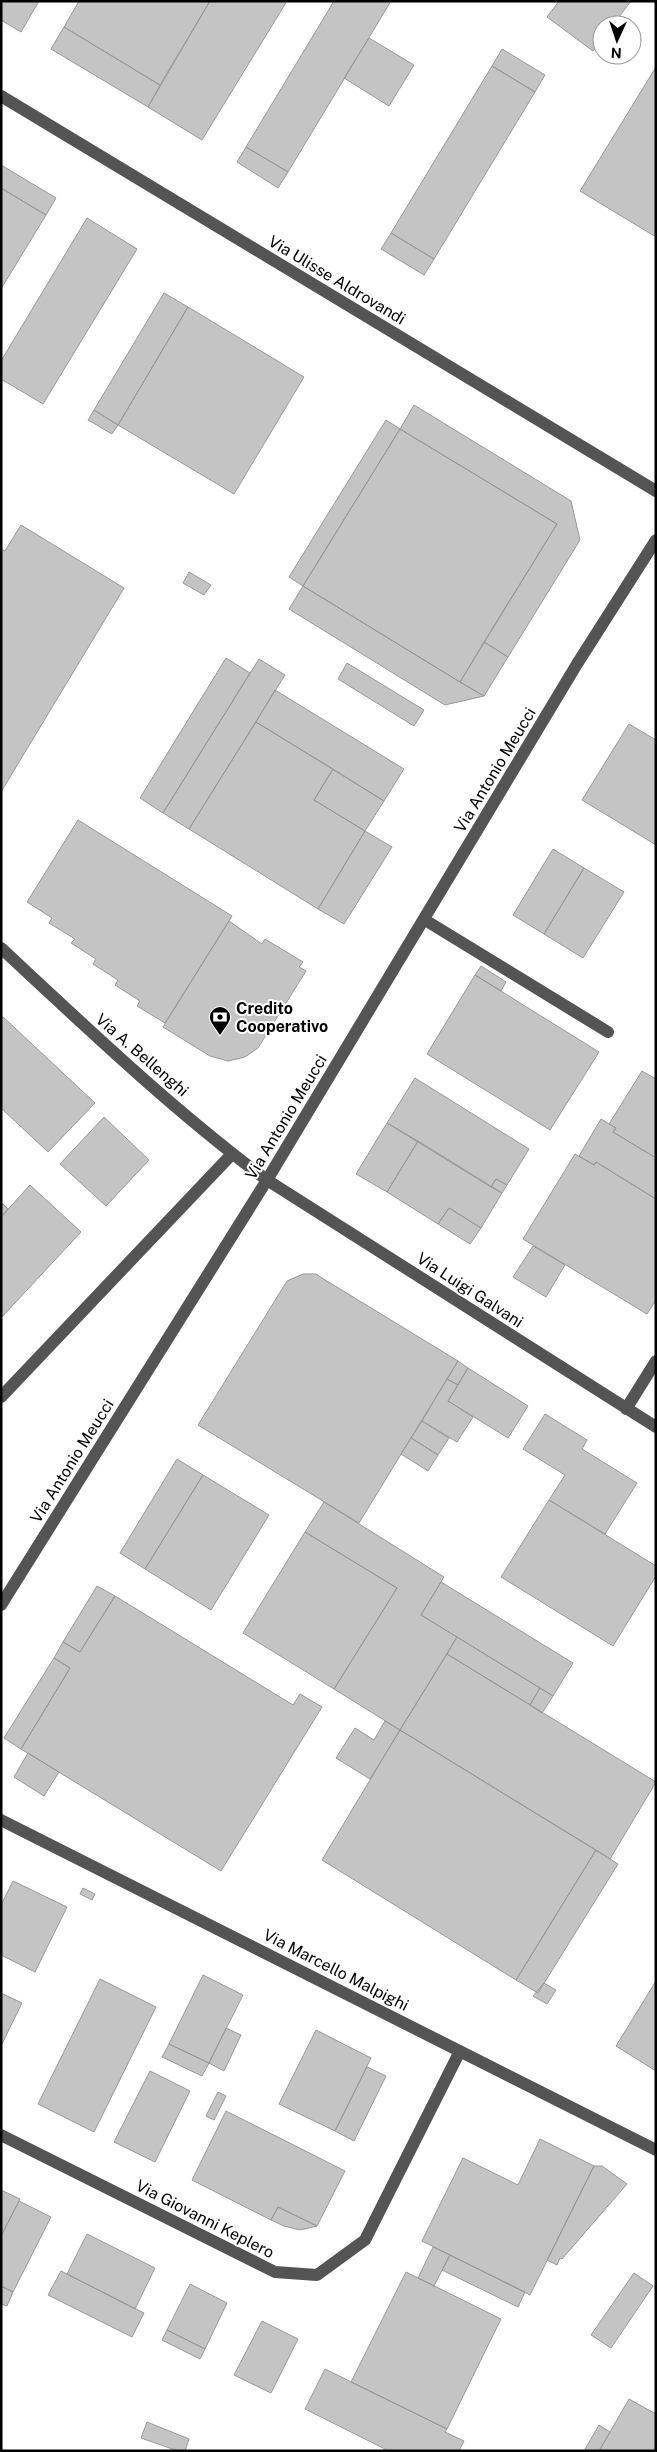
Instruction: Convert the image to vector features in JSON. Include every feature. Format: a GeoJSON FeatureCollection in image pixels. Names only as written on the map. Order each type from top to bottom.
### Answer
{"type":"FeatureCollection","features":[{"type":"Feature","properties":{"kind":"street","name":"Via Ulisse Aldrovandi"},"geometry":{"type":"LineString","coordinates":[[1,96],[656,491]]}},
{"type":"Feature","properties":{"kind":"street","name":"Via Antonio Meucci"},"geometry":{"type":"LineString","coordinates":[[1,1605],[267,1180],[425,920],[577,664],[656,540]]}},
{"type":"Feature","properties":{"kind":"street"},"geometry":{"type":"LineString","coordinates":[[425,920],[608,1032]]}},
{"type":"Feature","properties":{"kind":"street","name":"Via A. Bellenghi"},"geometry":{"type":"LineString","coordinates":[[1,948],[89,1030],[232,1154],[267,1180]]}},
{"type":"Feature","properties":{"kind":"street"},"geometry":{"type":"LineString","coordinates":[[1,1397],[232,1154]]}},
{"type":"Feature","properties":{"kind":"street","name":"Via Luigi Galvani"},"geometry":{"type":"LineString","coordinates":[[267,1180],[656,1427]]}},
{"type":"Feature","properties":{"kind":"street"},"geometry":{"type":"LineString","coordinates":[[626,1409],[656,1361]]}},
{"type":"Feature","properties":{"kind":"street","name":"Via Marcello Malpighi"},"geometry":{"type":"LineString","coordinates":[[1,1820],[656,2150]]}},
{"type":"Feature","properties":{"kind":"street","name":"Via Giovanni Keplero"},"geometry":{"type":"LineString","coordinates":[[1,2135],[275,2272],[317,2275],[365,2240],[460,2051]]}},
{"type":"Feature","properties":{"kind":"building"},"geometry":{"type":"Polygon","coordinates":[[[1,1],[39,1],[21,32],[1,20],[1,1]]]}},
{"type":"Feature","properties":{"kind":"building"},"geometry":{"type":"Polygon","coordinates":[[[79,1],[210,1],[160,85],[64,27],[79,1]]]}},
{"type":"Feature","properties":{"kind":"building"},"geometry":{"type":"Polygon","coordinates":[[[210,1],[287,1],[202,140],[148,107],[210,1]]]}},
{"type":"Feature","properties":{"kind":"building"},"geometry":{"type":"Polygon","coordinates":[[[334,1],[391,1],[288,172],[246,147],[334,1]]]}},
{"type":"Feature","properties":{"kind":"building"},"geometry":{"type":"Polygon","coordinates":[[[559,1],[631,1],[620,15],[592,15],[592,50],[547,17],[559,1]]]}},
{"type":"Feature","properties":{"kind":"building"},"geometry":{"type":"Polygon","coordinates":[[[64,27],[160,85],[148,107],[51,49],[64,27]]]}},
{"type":"Feature","properties":{"kind":"building"},"geometry":{"type":"Polygon","coordinates":[[[369,38],[414,65],[389,106],[344,78],[369,38]]]}},
{"type":"Feature","properties":{"kind":"building"},"geometry":{"type":"Polygon","coordinates":[[[502,49],[545,75],[535,92],[492,66],[502,49]]]}},
{"type":"Feature","properties":{"kind":"building"},"geometry":{"type":"Polygon","coordinates":[[[492,66],[535,92],[434,259],[391,233],[492,66]]]}},
{"type":"Feature","properties":{"kind":"building"},"geometry":{"type":"Polygon","coordinates":[[[656,67],[656,237],[580,191],[656,67]]]}},
{"type":"Feature","properties":{"kind":"building"},"geometry":{"type":"Polygon","coordinates":[[[246,147],[288,172],[278,188],[237,162],[246,147]]]}},
{"type":"Feature","properties":{"kind":"building"},"geometry":{"type":"Polygon","coordinates":[[[1,165],[56,198],[46,215],[1,188],[1,165]]]}},
{"type":"Feature","properties":{"kind":"building"},"geometry":{"type":"Polygon","coordinates":[[[1,188],[46,215],[1,289],[1,188]]]}},
{"type":"Feature","properties":{"kind":"building"},"geometry":{"type":"Polygon","coordinates":[[[87,218],[137,249],[43,404],[1,379],[1,361],[87,218]]]}},
{"type":"Feature","properties":{"kind":"building"},"geometry":{"type":"Polygon","coordinates":[[[391,233],[434,259],[424,275],[381,249],[391,233]]]}},
{"type":"Feature","properties":{"kind":"building"},"geometry":{"type":"Polygon","coordinates":[[[164,293],[188,307],[118,425],[94,410],[164,293]]]}},
{"type":"Feature","properties":{"kind":"building"},"geometry":{"type":"Polygon","coordinates":[[[188,307],[304,377],[234,494],[118,425],[188,307]]]}},
{"type":"Feature","properties":{"kind":"building"},"geometry":{"type":"Polygon","coordinates":[[[414,405],[571,501],[580,540],[508,657],[484,642],[557,524],[400,429],[414,405]]]}},
{"type":"Feature","properties":{"kind":"building"},"geometry":{"type":"Polygon","coordinates":[[[94,410],[118,425],[112,434],[88,420],[94,410]]]}},
{"type":"Feature","properties":{"kind":"building"},"geometry":{"type":"Polygon","coordinates":[[[386,420],[400,429],[303,586],[289,577],[386,420]]]}},
{"type":"Feature","properties":{"kind":"building"},"geometry":{"type":"Polygon","coordinates":[[[400,429],[557,524],[460,682],[303,586],[400,429]]]}},
{"type":"Feature","properties":{"kind":"building"},"geometry":{"type":"Polygon","coordinates":[[[21,525],[124,588],[1,792],[1,549],[5,551],[21,525]]]}},
{"type":"Feature","properties":{"kind":"building"},"geometry":{"type":"Polygon","coordinates":[[[189,572],[211,585],[204,595],[183,583],[189,572]]]}},
{"type":"Feature","properties":{"kind":"building"},"geometry":{"type":"Polygon","coordinates":[[[303,586],[484,696],[445,705],[289,609],[303,586]]]}},
{"type":"Feature","properties":{"kind":"building"},"geometry":{"type":"Polygon","coordinates":[[[484,642],[508,657],[484,696],[460,682],[484,642]]]}},
{"type":"Feature","properties":{"kind":"building"},"geometry":{"type":"Polygon","coordinates":[[[226,658],[250,673],[163,813],[140,798],[226,658]]]}},
{"type":"Feature","properties":{"kind":"building"},"geometry":{"type":"Polygon","coordinates":[[[259,659],[285,675],[189,829],[163,813],[259,659]]]}},
{"type":"Feature","properties":{"kind":"building"},"geometry":{"type":"Polygon","coordinates":[[[347,663],[424,710],[414,726],[338,679],[347,663]]]}},
{"type":"Feature","properties":{"kind":"building"},"geometry":{"type":"Polygon","coordinates":[[[275,690],[404,769],[384,801],[256,722],[275,690]]]}},
{"type":"Feature","properties":{"kind":"building"},"geometry":{"type":"Polygon","coordinates":[[[256,722],[333,769],[314,800],[365,831],[318,909],[189,829],[256,722]]]}},
{"type":"Feature","properties":{"kind":"building"},"geometry":{"type":"Polygon","coordinates":[[[629,724],[656,740],[656,845],[582,800],[629,724]]]}},
{"type":"Feature","properties":{"kind":"building"},"geometry":{"type":"Polygon","coordinates":[[[333,769],[384,801],[365,831],[314,800],[333,769]]]}},
{"type":"Feature","properties":{"kind":"building"},"geometry":{"type":"Polygon","coordinates":[[[78,820],[232,916],[165,1023],[137,1006],[140,1001],[115,985],[118,980],[93,964],[96,959],[71,943],[75,939],[49,923],[52,918],[27,902],[78,820]]]}},
{"type":"Feature","properties":{"kind":"building"},"geometry":{"type":"Polygon","coordinates":[[[365,831],[392,847],[344,924],[318,909],[365,831]]]}},
{"type":"Feature","properties":{"kind":"building"},"geometry":{"type":"Polygon","coordinates":[[[553,849],[584,868],[544,934],[513,915],[553,849]]]}},
{"type":"Feature","properties":{"kind":"building"},"geometry":{"type":"Polygon","coordinates":[[[584,868],[624,892],[583,958],[544,934],[584,868]]]}},
{"type":"Feature","properties":{"kind":"building"},"geometry":{"type":"Polygon","coordinates":[[[229,921],[262,944],[265,939],[303,962],[299,967],[306,971],[258,1048],[245,1057],[228,1061],[210,1056],[163,1027],[229,921]]]}},
{"type":"Feature","properties":{"kind":"building"},"geometry":{"type":"Polygon","coordinates":[[[481,966],[506,982],[501,991],[475,975],[481,966]]]}},
{"type":"Feature","properties":{"kind":"building"},"geometry":{"type":"Polygon","coordinates":[[[475,975],[599,1052],[550,1130],[427,1054],[475,975]]]}},
{"type":"Feature","properties":{"kind":"building"},"geometry":{"type":"Polygon","coordinates":[[[1,1015],[95,1103],[48,1152],[1,1108],[1,1015]]]}},
{"type":"Feature","properties":{"kind":"building"},"geometry":{"type":"Polygon","coordinates":[[[642,1071],[656,1079],[656,1158],[613,1132],[616,1128],[609,1124],[642,1071]]]}},
{"type":"Feature","properties":{"kind":"building"},"geometry":{"type":"Polygon","coordinates":[[[415,1078],[529,1149],[507,1185],[496,1179],[491,1187],[387,1123],[415,1078]]]}},
{"type":"Feature","properties":{"kind":"building"},"geometry":{"type":"Polygon","coordinates":[[[104,1117],[149,1160],[106,1206],[60,1164],[104,1117]]]}},
{"type":"Feature","properties":{"kind":"building"},"geometry":{"type":"Polygon","coordinates":[[[601,1119],[616,1128],[613,1132],[656,1158],[656,1199],[596,1162],[594,1165],[579,1156],[601,1119]]]}},
{"type":"Feature","properties":{"kind":"building"},"geometry":{"type":"Polygon","coordinates":[[[387,1123],[418,1141],[387,1192],[356,1174],[387,1123]]]}},
{"type":"Feature","properties":{"kind":"building"},"geometry":{"type":"Polygon","coordinates":[[[418,1141],[502,1193],[481,1228],[449,1208],[438,1224],[387,1192],[418,1141]]]}},
{"type":"Feature","properties":{"kind":"building"},"geometry":{"type":"Polygon","coordinates":[[[575,1154],[594,1165],[596,1162],[656,1199],[656,1300],[647,1314],[523,1239],[575,1154]]]}},
{"type":"Feature","properties":{"kind":"building"},"geometry":{"type":"Polygon","coordinates":[[[496,1179],[507,1185],[502,1193],[491,1187],[496,1179]]]}},
{"type":"Feature","properties":{"kind":"building"},"geometry":{"type":"Polygon","coordinates":[[[30,1185],[81,1232],[1,1318],[1,1217],[30,1185]]]}},
{"type":"Feature","properties":{"kind":"building"},"geometry":{"type":"Polygon","coordinates":[[[1,1202],[8,1209],[1,1217],[1,1202]]]}},
{"type":"Feature","properties":{"kind":"building"},"geometry":{"type":"Polygon","coordinates":[[[449,1208],[481,1228],[470,1244],[438,1224],[449,1208]]]}},
{"type":"Feature","properties":{"kind":"building"},"geometry":{"type":"Polygon","coordinates":[[[533,1246],[565,1265],[546,1297],[513,1277],[533,1246]]]}},
{"type":"Feature","properties":{"kind":"building"},"geometry":{"type":"Polygon","coordinates":[[[303,1274],[316,1274],[458,1361],[359,1523],[198,1425],[287,1281],[303,1274]]]}},
{"type":"Feature","properties":{"kind":"building"},"geometry":{"type":"Polygon","coordinates":[[[458,1361],[468,1368],[458,1385],[447,1379],[458,1361]]]}},
{"type":"Feature","properties":{"kind":"building"},"geometry":{"type":"Polygon","coordinates":[[[468,1368],[528,1406],[508,1438],[448,1401],[468,1368]]]}},
{"type":"Feature","properties":{"kind":"building"},"geometry":{"type":"Polygon","coordinates":[[[447,1379],[458,1385],[448,1401],[473,1417],[457,1442],[422,1421],[447,1379]]]}},
{"type":"Feature","properties":{"kind":"building"},"geometry":{"type":"Polygon","coordinates":[[[545,1414],[587,1440],[582,1449],[637,1483],[605,1534],[549,1500],[565,1475],[523,1449],[545,1414]]]}},
{"type":"Feature","properties":{"kind":"building"},"geometry":{"type":"Polygon","coordinates":[[[422,1421],[449,1438],[438,1455],[411,1438],[422,1421]]]}},
{"type":"Feature","properties":{"kind":"building"},"geometry":{"type":"Polygon","coordinates":[[[411,1438],[438,1455],[428,1471],[401,1454],[411,1438]]]}},
{"type":"Feature","properties":{"kind":"building"},"geometry":{"type":"Polygon","coordinates":[[[177,1459],[203,1475],[145,1569],[120,1553],[177,1459]]]}},
{"type":"Feature","properties":{"kind":"building"},"geometry":{"type":"Polygon","coordinates":[[[203,1475],[269,1515],[211,1610],[145,1569],[203,1475]]]}},
{"type":"Feature","properties":{"kind":"building"},"geometry":{"type":"Polygon","coordinates":[[[549,1500],[656,1566],[656,1576],[613,1646],[501,1577],[549,1500]]]}},
{"type":"Feature","properties":{"kind":"building"},"geometry":{"type":"Polygon","coordinates":[[[324,1502],[444,1577],[421,1615],[457,1637],[400,1730],[334,1689],[397,1588],[305,1532],[324,1502]]]}},
{"type":"Feature","properties":{"kind":"building"},"geometry":{"type":"Polygon","coordinates":[[[305,1532],[397,1588],[334,1689],[243,1633],[305,1532]]]}},
{"type":"Feature","properties":{"kind":"building"},"geometry":{"type":"Polygon","coordinates":[[[441,1582],[573,1663],[553,1696],[421,1615],[441,1582]]]}},
{"type":"Feature","properties":{"kind":"building"},"geometry":{"type":"Polygon","coordinates":[[[97,1586],[115,1596],[80,1652],[63,1642],[97,1586]]]}},
{"type":"Feature","properties":{"kind":"building"},"geometry":{"type":"Polygon","coordinates":[[[115,1596],[293,1705],[300,1694],[322,1707],[221,1871],[21,1749],[70,1668],[54,1658],[63,1642],[80,1652],[115,1596]]]}},
{"type":"Feature","properties":{"kind":"building"},"geometry":{"type":"Polygon","coordinates":[[[457,1637],[540,1688],[530,1705],[447,1654],[457,1637]]]}},
{"type":"Feature","properties":{"kind":"building"},"geometry":{"type":"Polygon","coordinates":[[[447,1654],[656,1782],[610,1859],[400,1730],[447,1654]]]}},
{"type":"Feature","properties":{"kind":"building"},"geometry":{"type":"Polygon","coordinates":[[[54,1658],[70,1668],[21,1749],[4,1738],[54,1658]]]}},
{"type":"Feature","properties":{"kind":"building"},"geometry":{"type":"Polygon","coordinates":[[[540,1688],[553,1696],[542,1713],[530,1705],[540,1688]]]}},
{"type":"Feature","properties":{"kind":"building"},"geometry":{"type":"Polygon","coordinates":[[[385,1721],[400,1730],[370,1779],[336,1758],[355,1728],[374,1740],[385,1721]]]}},
{"type":"Feature","properties":{"kind":"building"},"geometry":{"type":"Polygon","coordinates":[[[400,1730],[596,1850],[516,1980],[322,1860],[400,1730]]]}},
{"type":"Feature","properties":{"kind":"building"},"geometry":{"type":"Polygon","coordinates":[[[28,1753],[59,1772],[44,1796],[14,1777],[28,1753]]]}},
{"type":"Feature","properties":{"kind":"building"},"geometry":{"type":"Polygon","coordinates":[[[596,1850],[618,1864],[538,1993],[516,1980],[596,1850]]]}},
{"type":"Feature","properties":{"kind":"building"},"geometry":{"type":"Polygon","coordinates":[[[13,1881],[67,1907],[35,1972],[1,1955],[1,1905],[13,1881]]]}},
{"type":"Feature","properties":{"kind":"building"},"geometry":{"type":"Polygon","coordinates":[[[83,1888],[95,1894],[92,1900],[80,1894],[83,1888]]]}},
{"type":"Feature","properties":{"kind":"building"},"geometry":{"type":"Polygon","coordinates":[[[203,1975],[243,1995],[209,2063],[169,2044],[203,1975]]]}},
{"type":"Feature","properties":{"kind":"building"},"geometry":{"type":"Polygon","coordinates":[[[100,1979],[156,2007],[94,2132],[38,2104],[100,1979]]]}},
{"type":"Feature","properties":{"kind":"building"},"geometry":{"type":"Polygon","coordinates":[[[656,1981],[656,2071],[616,2046],[656,1981]]]}},
{"type":"Feature","properties":{"kind":"building"},"geometry":{"type":"Polygon","coordinates":[[[544,1983],[556,1990],[547,2004],[533,1996],[544,1983]]]}},
{"type":"Feature","properties":{"kind":"building"},"geometry":{"type":"Polygon","coordinates":[[[1,1993],[22,2003],[1,2046],[1,1993]]]}},
{"type":"Feature","properties":{"kind":"building"},"geometry":{"type":"Polygon","coordinates":[[[226,2028],[241,2035],[224,2071],[209,2063],[226,2028]]]}},
{"type":"Feature","properties":{"kind":"building"},"geometry":{"type":"Polygon","coordinates":[[[316,2030],[371,2058],[335,2131],[279,2104],[316,2030]]]}},
{"type":"Feature","properties":{"kind":"building"},"geometry":{"type":"Polygon","coordinates":[[[169,2044],[209,2063],[202,2076],[162,2057],[169,2044]]]}},
{"type":"Feature","properties":{"kind":"building"},"geometry":{"type":"Polygon","coordinates":[[[367,2067],[386,2076],[354,2141],[335,2131],[367,2067]]]}},
{"type":"Feature","properties":{"kind":"building"},"geometry":{"type":"Polygon","coordinates":[[[150,2071],[190,2091],[155,2162],[114,2142],[150,2071]]]}},
{"type":"Feature","properties":{"kind":"building"},"geometry":{"type":"Polygon","coordinates":[[[218,2092],[226,2096],[214,2120],[206,2116],[218,2092]]]}},
{"type":"Feature","properties":{"kind":"building"},"geometry":{"type":"Polygon","coordinates":[[[226,2111],[345,2171],[317,2226],[278,2207],[271,2220],[192,2180],[226,2111]]]}},
{"type":"Feature","properties":{"kind":"building"},"geometry":{"type":"Polygon","coordinates":[[[540,2139],[594,2166],[530,2295],[422,2241],[463,2158],[518,2185],[540,2139]]]}},
{"type":"Feature","properties":{"kind":"building"},"geometry":{"type":"Polygon","coordinates":[[[594,2166],[602,2166],[627,2184],[562,2259],[560,2258],[557,2265],[547,2260],[594,2166]]]}},
{"type":"Feature","properties":{"kind":"building"},"geometry":{"type":"Polygon","coordinates":[[[1,2190],[20,2199],[1,2236],[1,2190]]]}},
{"type":"Feature","properties":{"kind":"building"},"geometry":{"type":"Polygon","coordinates":[[[19,2201],[51,2217],[13,2292],[1,2286],[1,2236],[19,2201]]]}},
{"type":"Feature","properties":{"kind":"building"},"geometry":{"type":"Polygon","coordinates":[[[278,2207],[317,2226],[300,2230],[271,2220],[278,2207]]]}},
{"type":"Feature","properties":{"kind":"building"},"geometry":{"type":"Polygon","coordinates":[[[87,2234],[155,2268],[135,2309],[67,2274],[87,2234]]]}},
{"type":"Feature","properties":{"kind":"building"},"geometry":{"type":"Polygon","coordinates":[[[433,2247],[450,2255],[434,2286],[418,2278],[433,2247]]]}},
{"type":"Feature","properties":{"kind":"building"},"geometry":{"type":"Polygon","coordinates":[[[450,2255],[525,2292],[518,2307],[442,2270],[450,2255]]]}},
{"type":"Feature","properties":{"kind":"building"},"geometry":{"type":"Polygon","coordinates":[[[61,2271],[144,2313],[132,2337],[48,2295],[61,2271]]]}},
{"type":"Feature","properties":{"kind":"building"},"geometry":{"type":"Polygon","coordinates":[[[406,2272],[501,2319],[447,2429],[351,2382],[406,2272]]]}},
{"type":"Feature","properties":{"kind":"building"},"geometry":{"type":"Polygon","coordinates":[[[634,2273],[653,2286],[611,2348],[591,2335],[634,2273]]]}},
{"type":"Feature","properties":{"kind":"building"},"geometry":{"type":"Polygon","coordinates":[[[190,2284],[227,2303],[205,2349],[167,2330],[190,2284]]]}},
{"type":"Feature","properties":{"kind":"building"},"geometry":{"type":"Polygon","coordinates":[[[1,2286],[13,2292],[7,2306],[1,2304],[1,2286]]]}},
{"type":"Feature","properties":{"kind":"building"},"geometry":{"type":"Polygon","coordinates":[[[262,2321],[298,2339],[271,2393],[234,2375],[262,2321]]]}},
{"type":"Feature","properties":{"kind":"building"},"geometry":{"type":"Polygon","coordinates":[[[167,2330],[205,2349],[200,2359],[162,2340],[167,2330]]]}},
{"type":"Feature","properties":{"kind":"building"},"geometry":{"type":"Polygon","coordinates":[[[325,2369],[447,2429],[445,2432],[464,2441],[459,2451],[389,2451],[305,2409],[325,2369]]]}},
{"type":"Feature","properties":{"kind":"building"},"geometry":{"type":"Polygon","coordinates":[[[629,2399],[656,2414],[656,2451],[599,2451],[629,2399]]]}},
{"type":"Feature","properties":{"kind":"building"},"geometry":{"type":"Polygon","coordinates":[[[147,2422],[189,2439],[185,2451],[178,2451],[141,2438],[147,2422]]]}},
{"type":"Feature","properties":{"kind":"building"},"geometry":{"type":"Polygon","coordinates":[[[599,2425],[610,2432],[599,2451],[584,2451],[599,2425]]]}},
{"type":"Feature","properties":{"kind":"place","name":"Credito Cooperativo"},"geometry":{"type":"Point","coordinates":[220,1036]}}]}
